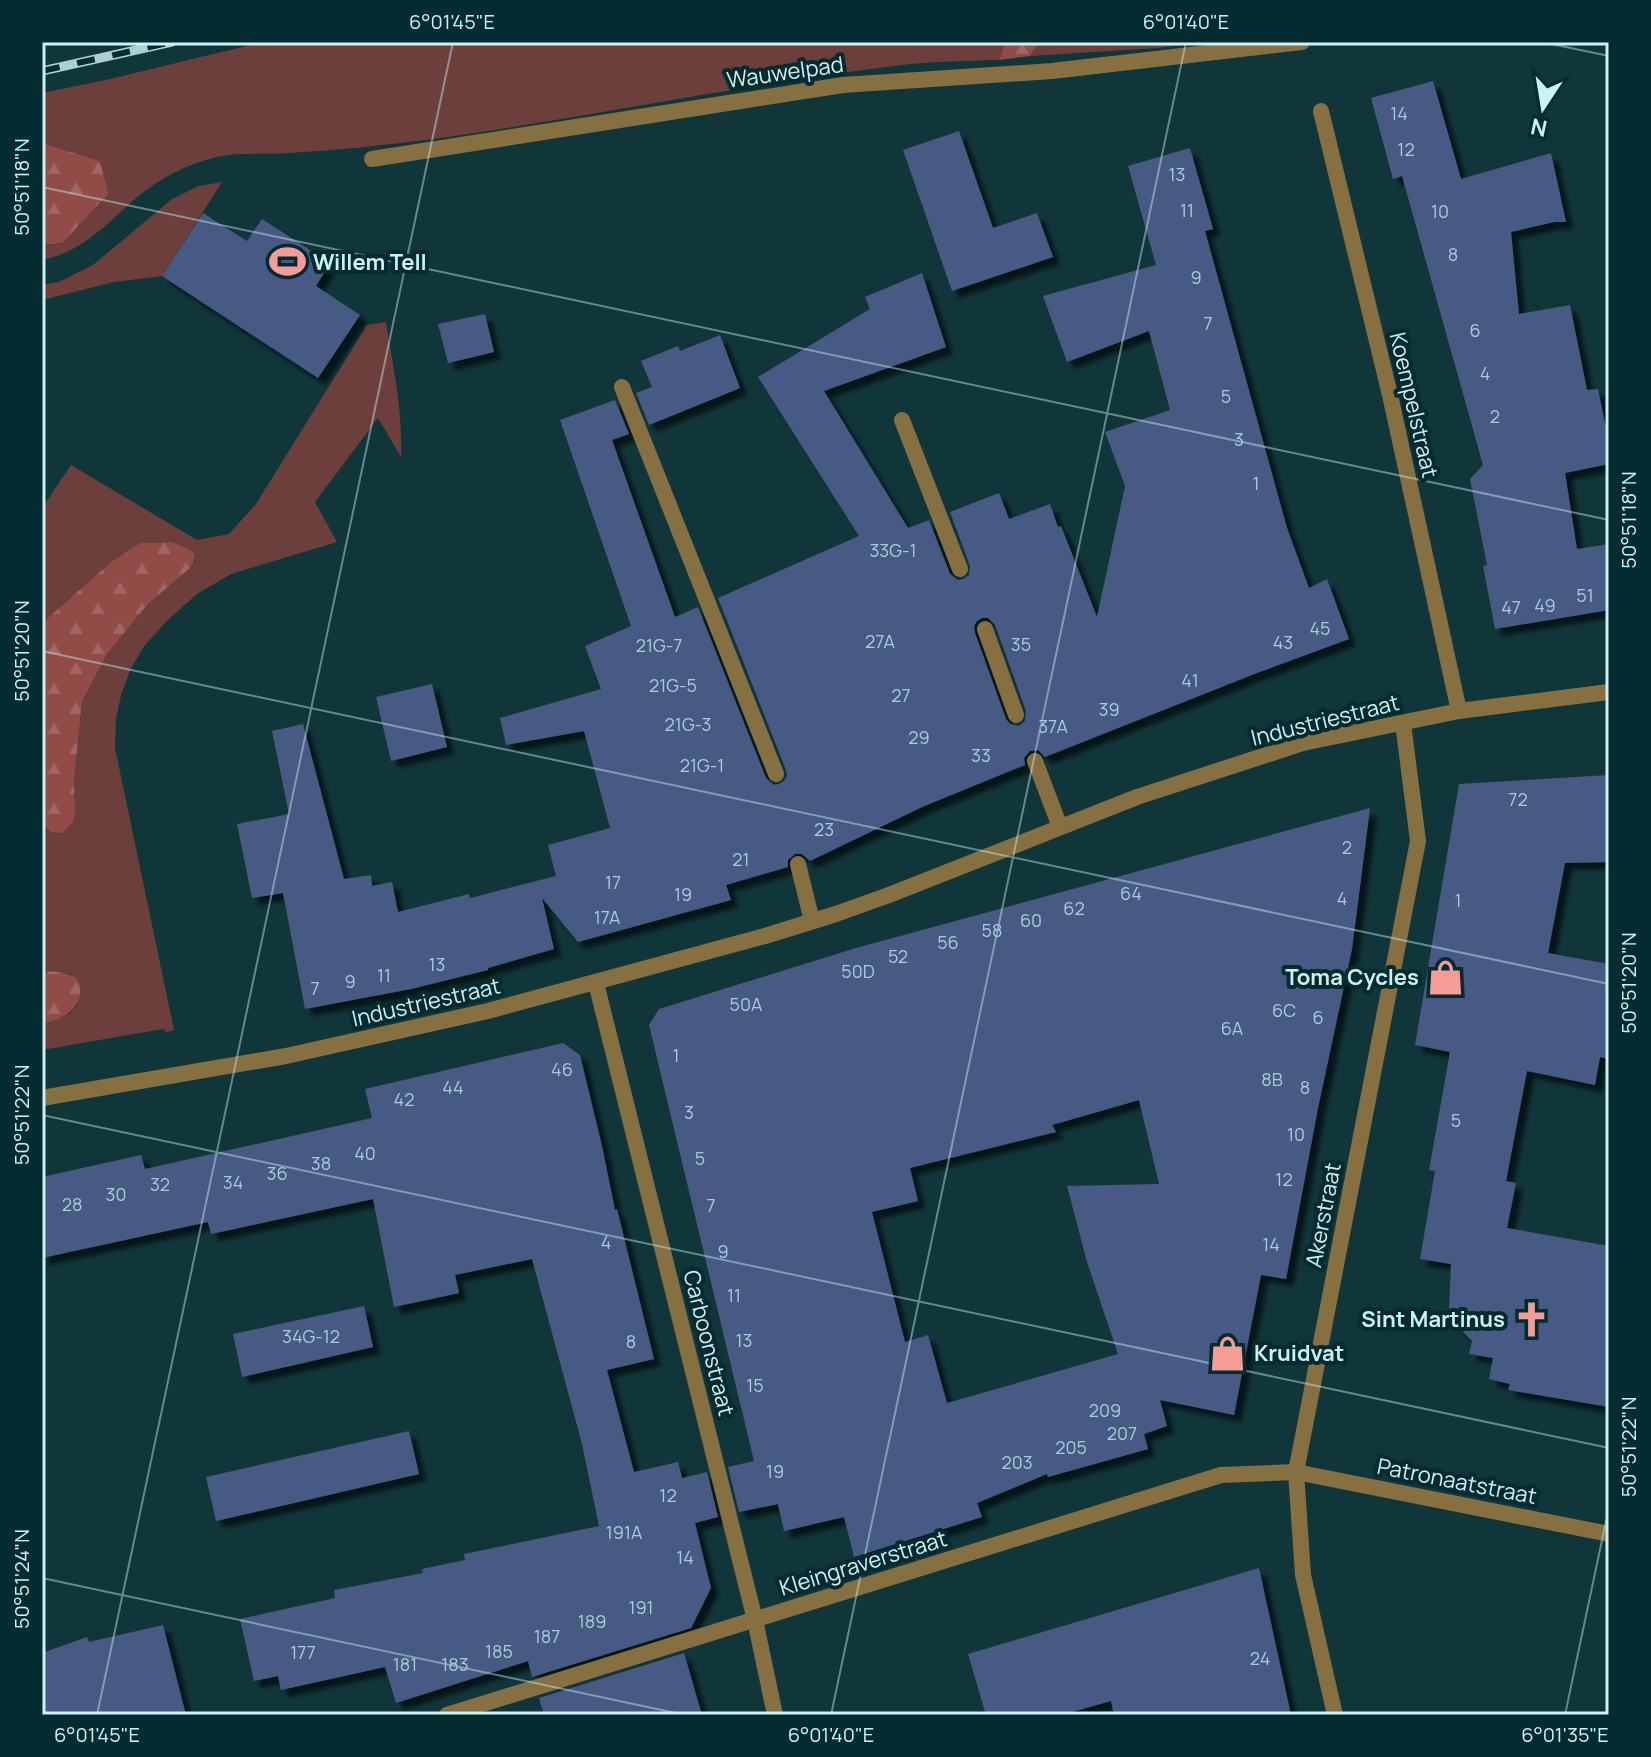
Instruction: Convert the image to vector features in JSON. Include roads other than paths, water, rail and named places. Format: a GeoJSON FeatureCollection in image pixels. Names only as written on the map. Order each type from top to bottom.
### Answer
{"type":"FeatureCollection","features":[{"type":"Feature","properties":{"kind":"street","name":"Wauwelpad"},"geometry":{"type":"LineString","coordinates":[[372,159],[843,85],[1052,71],[1302,42]]}},
{"type":"Feature","properties":{"kind":"street","name":"Koempelstraat"},"geometry":{"type":"LineString","coordinates":[[1321,111],[1390,395],[1459,711]]}},
{"type":"Feature","properties":{"kind":"street"},"geometry":{"type":"LineString","coordinates":[[622,387],[776,774]]}},
{"type":"Feature","properties":{"kind":"street"},"geometry":{"type":"LineString","coordinates":[[902,420],[960,569]]}},
{"type":"Feature","properties":{"kind":"street"},"geometry":{"type":"LineString","coordinates":[[985,629],[1016,715]]}},
{"type":"Feature","properties":{"kind":"street","name":"Industriestraat"},"geometry":{"type":"LineString","coordinates":[[42,1098],[300,1053],[488,1011],[812,921],[889,895],[1137,797],[1303,743],[1459,711],[1609,692]]}},
{"type":"Feature","properties":{"kind":"street","name":"Akerstraat"},"geometry":{"type":"LineString","coordinates":[[1335,1715],[1303,1575],[1296,1472],[1418,841],[1403,723]]}},
{"type":"Feature","properties":{"kind":"street"},"geometry":{"type":"LineString","coordinates":[[1035,761],[1060,827]]}},
{"type":"Feature","properties":{"kind":"street"},"geometry":{"type":"LineString","coordinates":[[798,864],[812,921]]}},
{"type":"Feature","properties":{"kind":"street","name":"Carboonstraat"},"geometry":{"type":"LineString","coordinates":[[596,983],[755,1620],[775,1715]]}},
{"type":"Feature","properties":{"kind":"street","name":"Patronaatstraat"},"geometry":{"type":"LineString","coordinates":[[1296,1472],[1609,1534]]}},
{"type":"Feature","properties":{"kind":"street","name":"Kleingraverstraat"},"geometry":{"type":"LineString","coordinates":[[447,1715],[1221,1475],[1296,1472]]}},
{"type":"Feature","properties":{"kind":"railway"},"geometry":{"type":"LineString","coordinates":[[42,71],[172,42]]}},
{"type":"Feature","properties":{"kind":"place","name":"Willem Tell"},"geometry":{"type":"Point","coordinates":[287,262]}},
{"type":"Feature","properties":{"kind":"place","name":"Toma Cycles"},"geometry":{"type":"Point","coordinates":[1445,977]}},
{"type":"Feature","properties":{"kind":"place","name":"Sint Martinus"},"geometry":{"type":"Point","coordinates":[1531,1319]}},
{"type":"Feature","properties":{"kind":"place","name":"Kruidvat"},"geometry":{"type":"Point","coordinates":[1228,1353]}}]}
